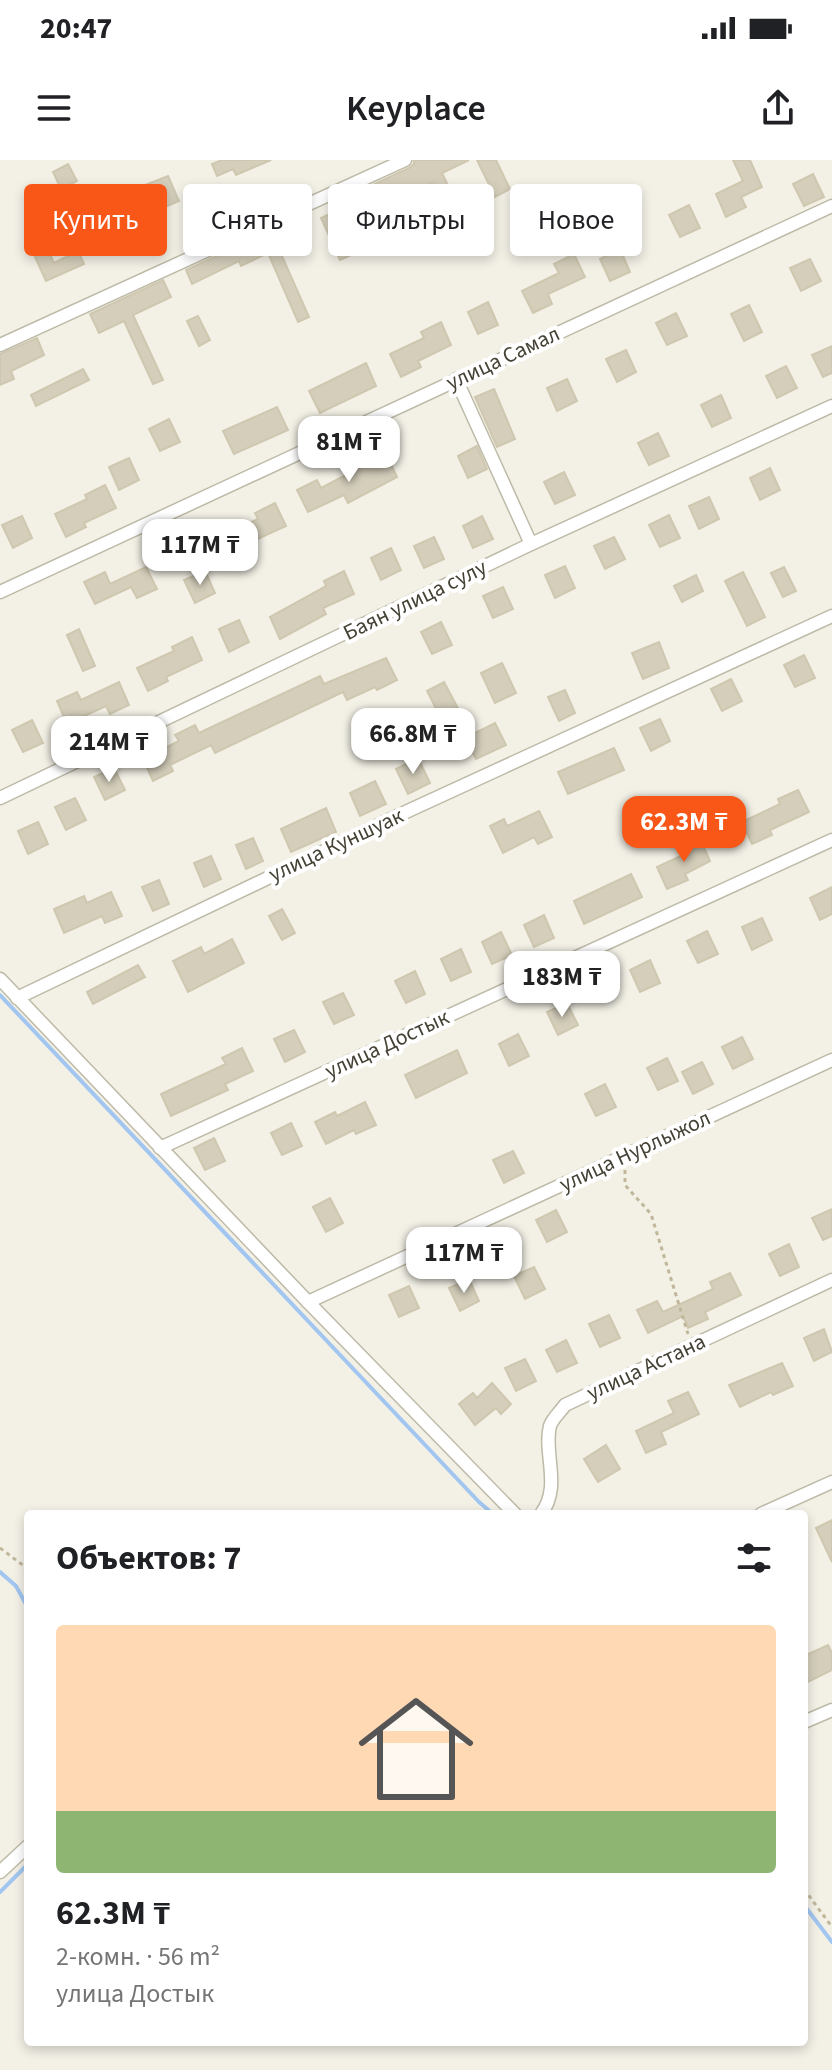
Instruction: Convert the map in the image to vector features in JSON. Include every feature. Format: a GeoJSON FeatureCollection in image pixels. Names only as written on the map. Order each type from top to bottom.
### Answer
{"type":"FeatureCollection","features":[{"type":"Feature","properties":{"kind":"street"},"geometry":{"type":"LineString","coordinates":[[0,345],[405,160]]}},
{"type":"Feature","properties":{"kind":"street","name":"улица Самал"},"geometry":{"type":"LineString","coordinates":[[0,592],[832,206]]}},
{"type":"Feature","properties":{"kind":"street"},"geometry":{"type":"LineString","coordinates":[[456,379],[531,544]]}},
{"type":"Feature","properties":{"kind":"street","name":"Баян улица сулу"},"geometry":{"type":"LineString","coordinates":[[0,798],[531,544],[832,406]]}},
{"type":"Feature","properties":{"kind":"street","name":"улица Куншуак"},"geometry":{"type":"LineString","coordinates":[[17,998],[410,810],[832,616]]}},
{"type":"Feature","properties":{"kind":"street","name":"улица Достык"},"geometry":{"type":"LineString","coordinates":[[160,1148],[832,840]]}},
{"type":"Feature","properties":{"kind":"street"},"geometry":{"type":"LineString","coordinates":[[0,979],[511,1510]]}},
{"type":"Feature","properties":{"kind":"street","name":"улица Нурлыжол"},"geometry":{"type":"LineString","coordinates":[[308,1302],[832,1060]]}},
{"type":"Feature","properties":{"kind":"street","name":"улица Астана"},"geometry":{"type":"LineString","coordinates":[[544,1510],[551,1491],[550,1426],[565,1405],[832,1280]]}},
{"type":"Feature","properties":{"kind":"street"},"geometry":{"type":"LineString","coordinates":[[770,1510],[832,1482]]}},
{"type":"Feature","properties":{"kind":"street"},"geometry":{"type":"LineString","coordinates":[[808,1720],[832,1710]]}},
{"type":"Feature","properties":{"kind":"street"},"geometry":{"type":"LineString","coordinates":[[0,1872],[24,1850]]}},
{"type":"Feature","properties":{"kind":"path"},"geometry":{"type":"LineString","coordinates":[[626,1155],[625,1185],[651,1214],[691,1346]]}},
{"type":"Feature","properties":{"kind":"path"},"geometry":{"type":"LineString","coordinates":[[0,1548],[24,1566]]}},
{"type":"Feature","properties":{"kind":"path"},"geometry":{"type":"LineString","coordinates":[[808,1894],[832,1927]]}},
{"type":"Feature","properties":{"kind":"building"},"geometry":{"type":"Polygon","coordinates":[[[222,160],[271,160],[236,175],[233,169],[217,176],[212,164],[222,160]]]}},
{"type":"Feature","properties":{"kind":"building"},"geometry":{"type":"Polygon","coordinates":[[[414,160],[469,160],[442,173],[447,184],[375,184],[414,164],[414,160]]]}},
{"type":"Feature","properties":{"kind":"building"},"geometry":{"type":"Polygon","coordinates":[[[477,160],[496,160],[510,189],[495,197],[494,184],[489,184],[477,160]]]}},
{"type":"Feature","properties":{"kind":"building"},"geometry":{"type":"Polygon","coordinates":[[[733,160],[750,160],[762,187],[741,197],[746,207],[726,217],[716,194],[743,181],[733,160]]]}},
{"type":"Feature","properties":{"kind":"building"},"geometry":{"type":"Polygon","coordinates":[[[68,164],[77,181],[59,184],[53,172],[68,164]]]}},
{"type":"Feature","properties":{"kind":"building"},"geometry":{"type":"Polygon","coordinates":[[[813,174],[824,197],[804,206],[793,184],[813,174]]]}},
{"type":"Feature","properties":{"kind":"building"},"geometry":{"type":"Polygon","coordinates":[[[168,176],[179,201],[167,206],[167,184],[148,184],[168,176]]]}},
{"type":"Feature","properties":{"kind":"building"},"geometry":{"type":"Polygon","coordinates":[[[689,205],[700,228],[680,237],[669,215],[689,205]]]}},
{"type":"Feature","properties":{"kind":"building"},"geometry":{"type":"Polygon","coordinates":[[[328,215],[328,233],[321,218],[328,215]]]}},
{"type":"Feature","properties":{"kind":"building"},"geometry":{"type":"Polygon","coordinates":[[[35,256],[51,256],[54,263],[68,256],[80,256],[84,264],[46,281],[35,256]]]}},
{"type":"Feature","properties":{"kind":"building"},"geometry":{"type":"Polygon","coordinates":[[[217,256],[262,256],[241,266],[239,261],[192,284],[186,270],[217,256]]]}},
{"type":"Feature","properties":{"kind":"building"},"geometry":{"type":"Polygon","coordinates":[[[269,256],[282,256],[309,317],[298,322],[269,256]]]}},
{"type":"Feature","properties":{"kind":"building"},"geometry":{"type":"Polygon","coordinates":[[[575,256],[585,277],[548,294],[552,304],[533,313],[522,291],[559,273],[554,264],[575,256]]]}},
{"type":"Feature","properties":{"kind":"building"},"geometry":{"type":"Polygon","coordinates":[[[623,256],[630,272],[610,281],[600,259],[623,256]]]}},
{"type":"Feature","properties":{"kind":"building"},"geometry":{"type":"Polygon","coordinates":[[[810,259],[821,281],[801,291],[790,268],[810,259]]]}},
{"type":"Feature","properties":{"kind":"building"},"geometry":{"type":"Polygon","coordinates":[[[163,280],[171,297],[133,315],[163,380],[153,384],[124,321],[99,333],[90,314],[163,280]]]}},
{"type":"Feature","properties":{"kind":"building"},"geometry":{"type":"Polygon","coordinates":[[[488,302],[498,325],[478,334],[468,312],[488,302]]]}},
{"type":"Feature","properties":{"kind":"building"},"geometry":{"type":"Polygon","coordinates":[[[749,305],[762,332],[744,341],[731,314],[749,305]]]}},
{"type":"Feature","properties":{"kind":"building"},"geometry":{"type":"Polygon","coordinates":[[[676,313],[687,336],[667,345],[656,323],[676,313]]]}},
{"type":"Feature","properties":{"kind":"building"},"geometry":{"type":"Polygon","coordinates":[[[198,316],[210,340],[199,346],[187,321],[198,316]]]}},
{"type":"Feature","properties":{"kind":"building"},"geometry":{"type":"Polygon","coordinates":[[[441,322],[451,345],[418,361],[421,367],[401,377],[390,354],[424,338],[421,332],[441,322]]]}},
{"type":"Feature","properties":{"kind":"building"},"geometry":{"type":"Polygon","coordinates":[[[37,338],[44,355],[11,371],[14,379],[0,385],[0,354],[37,338]]]}},
{"type":"Feature","properties":{"kind":"building"},"geometry":{"type":"Polygon","coordinates":[[[832,346],[832,373],[823,377],[812,355],[832,346]]]}},
{"type":"Feature","properties":{"kind":"building"},"geometry":{"type":"Polygon","coordinates":[[[626,350],[636,372],[617,382],[606,359],[626,350]]]}},
{"type":"Feature","properties":{"kind":"building"},"geometry":{"type":"Polygon","coordinates":[[[366,363],[376,386],[320,413],[309,391],[366,363]]]}},
{"type":"Feature","properties":{"kind":"building"},"geometry":{"type":"Polygon","coordinates":[[[786,366],[797,388],[777,398],[766,376],[786,366]]]}},
{"type":"Feature","properties":{"kind":"building"},"geometry":{"type":"Polygon","coordinates":[[[83,369],[89,380],[36,406],[31,395],[83,369]]]}},
{"type":"Feature","properties":{"kind":"building"},"geometry":{"type":"Polygon","coordinates":[[[567,379],[577,401],[557,411],[547,388],[567,379]]]}},
{"type":"Feature","properties":{"kind":"building"},"geometry":{"type":"Polygon","coordinates":[[[494,389],[515,439],[497,447],[475,397],[494,389]]]}},
{"type":"Feature","properties":{"kind":"building"},"geometry":{"type":"Polygon","coordinates":[[[721,395],[731,418],[712,427],[701,405],[721,395]]]}},
{"type":"Feature","properties":{"kind":"building"},"geometry":{"type":"Polygon","coordinates":[[[277,407],[288,430],[234,454],[223,431],[277,407]]]}},
{"type":"Feature","properties":{"kind":"building"},"geometry":{"type":"Polygon","coordinates":[[[169,419],[180,442],[160,451],[149,429],[169,419]]]}},
{"type":"Feature","properties":{"kind":"building"},"geometry":{"type":"Polygon","coordinates":[[[658,433],[669,456],[649,465],[638,443],[658,433]]]}},
{"type":"Feature","properties":{"kind":"building"},"geometry":{"type":"Polygon","coordinates":[[[477,446],[487,469],[468,478],[458,456],[477,446]]]}},
{"type":"Feature","properties":{"kind":"building"},"geometry":{"type":"Polygon","coordinates":[[[386,454],[397,477],[348,503],[344,495],[308,512],[297,490],[317,480],[321,488],[386,454]]]}},
{"type":"Feature","properties":{"kind":"building"},"geometry":{"type":"Polygon","coordinates":[[[129,458],[139,480],[119,490],[109,467],[129,458]]]}},
{"type":"Feature","properties":{"kind":"building"},"geometry":{"type":"Polygon","coordinates":[[[770,468],[780,490],[760,500],[750,478],[770,468]]]}},
{"type":"Feature","properties":{"kind":"building"},"geometry":{"type":"Polygon","coordinates":[[[564,472],[575,495],[555,504],[544,482],[564,472]]]}},
{"type":"Feature","properties":{"kind":"building"},"geometry":{"type":"Polygon","coordinates":[[[105,485],[116,508],[84,523],[86,527],[66,537],[55,514],[87,499],[85,495],[105,485]]]}},
{"type":"Feature","properties":{"kind":"building"},"geometry":{"type":"Polygon","coordinates":[[[709,497],[719,519],[699,529],[689,506],[709,497]]]}},
{"type":"Feature","properties":{"kind":"building"},"geometry":{"type":"Polygon","coordinates":[[[275,503],[286,526],[251,542],[254,548],[234,558],[224,535],[258,519],[255,513],[275,503]]]}},
{"type":"Feature","properties":{"kind":"building"},"geometry":{"type":"Polygon","coordinates":[[[669,515],[680,538],[660,547],[649,525],[669,515]]]}},
{"type":"Feature","properties":{"kind":"building"},"geometry":{"type":"Polygon","coordinates":[[[22,516],[32,538],[13,548],[2,525],[22,516]]]}},
{"type":"Feature","properties":{"kind":"building"},"geometry":{"type":"Polygon","coordinates":[[[482,516],[493,539],[473,548],[463,526],[482,516]]]}},
{"type":"Feature","properties":{"kind":"building"},"geometry":{"type":"Polygon","coordinates":[[[434,537],[444,559],[424,568],[414,546],[434,537]]]}},
{"type":"Feature","properties":{"kind":"building"},"geometry":{"type":"Polygon","coordinates":[[[614,537],[625,559],[605,569],[594,546],[614,537]]]}},
{"type":"Feature","properties":{"kind":"building"},"geometry":{"type":"Polygon","coordinates":[[[391,548],[401,570],[381,580],[371,558],[391,548]]]}},
{"type":"Feature","properties":{"kind":"building"},"geometry":{"type":"Polygon","coordinates":[[[565,566],[575,588],[555,598],[545,575],[565,566]]]}},
{"type":"Feature","properties":{"kind":"building"},"geometry":{"type":"Polygon","coordinates":[[[146,567],[157,589],[137,598],[131,587],[95,604],[84,582],[105,572],[110,584],[146,567]]]}},
{"type":"Feature","properties":{"kind":"building"},"geometry":{"type":"Polygon","coordinates":[[[784,567],[796,591],[783,597],[771,573],[784,567]]]}},
{"type":"Feature","properties":{"kind":"building"},"geometry":{"type":"Polygon","coordinates":[[[205,571],[215,593],[195,603],[184,580],[205,571]]]}},
{"type":"Feature","properties":{"kind":"building"},"geometry":{"type":"Polygon","coordinates":[[[344,571],[354,594],[323,608],[326,614],[280,639],[270,617],[326,586],[324,581],[344,571]]]}},
{"type":"Feature","properties":{"kind":"building"},"geometry":{"type":"Polygon","coordinates":[[[743,572],[765,617],[747,626],[725,581],[743,572]]]}},
{"type":"Feature","properties":{"kind":"building"},"geometry":{"type":"Polygon","coordinates":[[[696,575],[703,591],[682,602],[674,586],[696,575]]]}},
{"type":"Feature","properties":{"kind":"building"},"geometry":{"type":"Polygon","coordinates":[[[503,587],[513,609],[493,618],[483,596],[503,587]]]}},
{"type":"Feature","properties":{"kind":"building"},"geometry":{"type":"Polygon","coordinates":[[[239,620],[249,642],[229,652],[219,629],[239,620]]]}},
{"type":"Feature","properties":{"kind":"building"},"geometry":{"type":"Polygon","coordinates":[[[441,622],[452,645],[432,654],[421,632],[441,622]]]}},
{"type":"Feature","properties":{"kind":"building"},"geometry":{"type":"Polygon","coordinates":[[[79,629],[95,666],[83,671],[67,635],[79,629]]]}},
{"type":"Feature","properties":{"kind":"building"},"geometry":{"type":"Polygon","coordinates":[[[192,637],[202,660],[166,677],[168,681],[148,691],[137,668],[174,651],[172,647],[192,637]]]}},
{"type":"Feature","properties":{"kind":"building"},"geometry":{"type":"Polygon","coordinates":[[[659,642],[669,668],[643,679],[632,653],[659,642]]]}},
{"type":"Feature","properties":{"kind":"building"},"geometry":{"type":"Polygon","coordinates":[[[804,655],[815,678],[795,687],[784,665],[804,655]]]}},
{"type":"Feature","properties":{"kind":"building"},"geometry":{"type":"Polygon","coordinates":[[[386,658],[397,680],[347,700],[343,692],[215,753],[211,745],[170,765],[173,771],[153,781],[143,759],[179,741],[175,735],[195,725],[199,733],[320,676],[324,684],[386,658]]]}},
{"type":"Feature","properties":{"kind":"building"},"geometry":{"type":"Polygon","coordinates":[[[502,663],[516,693],[495,703],[481,673],[502,663]]]}},
{"type":"Feature","properties":{"kind":"building"},"geometry":{"type":"Polygon","coordinates":[[[731,679],[742,701],[722,711],[711,689],[731,679]]]}},
{"type":"Feature","properties":{"kind":"building"},"geometry":{"type":"Polygon","coordinates":[[[119,682],[129,705],[110,714],[106,706],[67,724],[57,701],[77,692],[81,700],[119,682]]]}},
{"type":"Feature","properties":{"kind":"building"},"geometry":{"type":"Polygon","coordinates":[[[444,682],[469,729],[426,753],[419,740],[445,726],[427,691],[444,682]]]}},
{"type":"Feature","properties":{"kind":"building"},"geometry":{"type":"Polygon","coordinates":[[[565,690],[575,713],[559,721],[548,697],[565,690]]]}},
{"type":"Feature","properties":{"kind":"building"},"geometry":{"type":"Polygon","coordinates":[[[660,719],[670,741],[651,751],[640,728],[660,719]]]}},
{"type":"Feature","properties":{"kind":"building"},"geometry":{"type":"Polygon","coordinates":[[[32,720],[43,743],[23,752],[12,730],[32,720]]]}},
{"type":"Feature","properties":{"kind":"building"},"geometry":{"type":"Polygon","coordinates":[[[495,723],[506,745],[476,759],[465,738],[495,723]]]}},
{"type":"Feature","properties":{"kind":"building"},"geometry":{"type":"Polygon","coordinates":[[[614,748],[624,770],[568,794],[558,772],[614,748]]]}},
{"type":"Feature","properties":{"kind":"building"},"geometry":{"type":"Polygon","coordinates":[[[418,758],[430,783],[408,794],[396,769],[418,758]]]}},
{"type":"Feature","properties":{"kind":"building"},"geometry":{"type":"Polygon","coordinates":[[[114,768],[125,790],[105,800],[94,777],[114,768]]]}},
{"type":"Feature","properties":{"kind":"building"},"geometry":{"type":"Polygon","coordinates":[[[375,781],[386,804],[360,816],[350,793],[375,781]]]}},
{"type":"Feature","properties":{"kind":"building"},"geometry":{"type":"Polygon","coordinates":[[[798,790],[809,812],[770,830],[772,835],[752,844],[742,822],[780,804],[778,799],[798,790]]]}},
{"type":"Feature","properties":{"kind":"building"},"geometry":{"type":"Polygon","coordinates":[[[75,798],[86,820],[66,830],[55,807],[75,798]]]}},
{"type":"Feature","properties":{"kind":"building"},"geometry":{"type":"Polygon","coordinates":[[[326,808],[336,832],[291,852],[281,829],[326,808]]]}},
{"type":"Feature","properties":{"kind":"building"},"geometry":{"type":"Polygon","coordinates":[[[539,811],[552,837],[538,844],[534,837],[503,853],[490,826],[504,819],[507,826],[539,811]]]}},
{"type":"Feature","properties":{"kind":"building"},"geometry":{"type":"Polygon","coordinates":[[[38,822],[48,844],[28,854],[18,831],[38,822]]]}},
{"type":"Feature","properties":{"kind":"building"},"geometry":{"type":"Polygon","coordinates":[[[253,838],[263,861],[246,869],[236,845],[253,838]]]}},
{"type":"Feature","properties":{"kind":"building"},"geometry":{"type":"Polygon","coordinates":[[[700,839],[710,861],[685,874],[688,880],[667,889],[657,867],[683,855],[680,848],[700,839]]]}},
{"type":"Feature","properties":{"kind":"building"},"geometry":{"type":"Polygon","coordinates":[[[211,856],[221,879],[204,887],[194,863],[211,856]]]}},
{"type":"Feature","properties":{"kind":"building"},"geometry":{"type":"Polygon","coordinates":[[[631,874],[642,897],[584,924],[574,901],[631,874]]]}},
{"type":"Feature","properties":{"kind":"building"},"geometry":{"type":"Polygon","coordinates":[[[159,880],[169,904],[153,911],[142,887],[159,880]]]}},
{"type":"Feature","properties":{"kind":"building"},"geometry":{"type":"Polygon","coordinates":[[[832,887],[832,914],[820,920],[810,898],[832,887]]]}},
{"type":"Feature","properties":{"kind":"building"},"geometry":{"type":"Polygon","coordinates":[[[111,892],[122,916],[105,923],[102,916],[64,933],[54,909],[84,896],[87,903],[111,892]]]}},
{"type":"Feature","properties":{"kind":"building"},"geometry":{"type":"Polygon","coordinates":[[[282,909],[295,933],[282,940],[269,916],[282,909]]]}},
{"type":"Feature","properties":{"kind":"building"},"geometry":{"type":"Polygon","coordinates":[[[544,915],[554,938],[534,947],[524,925],[544,915]]]}},
{"type":"Feature","properties":{"kind":"building"},"geometry":{"type":"Polygon","coordinates":[[[762,918],[772,940],[752,950],[742,927],[762,918]]]}},
{"type":"Feature","properties":{"kind":"building"},"geometry":{"type":"Polygon","coordinates":[[[707,931],[718,954],[698,963],[687,941],[707,931]]]}},
{"type":"Feature","properties":{"kind":"building"},"geometry":{"type":"Polygon","coordinates":[[[501,932],[512,955],[492,964],[482,942],[501,932]]]}},
{"type":"Feature","properties":{"kind":"building"},"geometry":{"type":"Polygon","coordinates":[[[232,939],[244,963],[188,992],[173,961],[201,947],[204,954],[232,939]]]}},
{"type":"Feature","properties":{"kind":"building"},"geometry":{"type":"Polygon","coordinates":[[[461,949],[471,972],[451,981],[441,959],[461,949]]]}},
{"type":"Feature","properties":{"kind":"building"},"geometry":{"type":"Polygon","coordinates":[[[650,960],[660,983],[640,992],[630,970],[650,960]]]}},
{"type":"Feature","properties":{"kind":"building"},"geometry":{"type":"Polygon","coordinates":[[[138,965],[145,977],[93,1004],[87,992],[138,965]]]}},
{"type":"Feature","properties":{"kind":"building"},"geometry":{"type":"Polygon","coordinates":[[[599,969],[610,991],[590,1001],[579,978],[599,969]]]}},
{"type":"Feature","properties":{"kind":"building"},"geometry":{"type":"Polygon","coordinates":[[[415,971],[425,994],[406,1003],[395,981],[415,971]]]}},
{"type":"Feature","properties":{"kind":"building"},"geometry":{"type":"Polygon","coordinates":[[[343,993],[354,1015],[334,1024],[323,1002],[343,993]]]}},
{"type":"Feature","properties":{"kind":"building"},"geometry":{"type":"Polygon","coordinates":[[[567,1003],[578,1025],[558,1035],[547,1012],[567,1003]]]}},
{"type":"Feature","properties":{"kind":"building"},"geometry":{"type":"Polygon","coordinates":[[[294,1030],[305,1052],[285,1062],[274,1039],[294,1030]]]}},
{"type":"Feature","properties":{"kind":"building"},"geometry":{"type":"Polygon","coordinates":[[[518,1034],[529,1056],[509,1066],[499,1044],[518,1034]]]}},
{"type":"Feature","properties":{"kind":"building"},"geometry":{"type":"Polygon","coordinates":[[[742,1037],[753,1059],[733,1069],[722,1047],[742,1037]]]}},
{"type":"Feature","properties":{"kind":"building"},"geometry":{"type":"Polygon","coordinates":[[[242,1048],[253,1071],[225,1084],[228,1090],[171,1116],[161,1094],[226,1064],[222,1058],[242,1048]]]}},
{"type":"Feature","properties":{"kind":"building"},"geometry":{"type":"Polygon","coordinates":[[[457,1050],[467,1073],[416,1098],[405,1075],[457,1050]]]}},
{"type":"Feature","properties":{"kind":"building"},"geometry":{"type":"Polygon","coordinates":[[[667,1058],[678,1081],[658,1090],[647,1068],[667,1058]]]}},
{"type":"Feature","properties":{"kind":"building"},"geometry":{"type":"Polygon","coordinates":[[[702,1062],[713,1084],[693,1094],[682,1072],[702,1062]]]}},
{"type":"Feature","properties":{"kind":"building"},"geometry":{"type":"Polygon","coordinates":[[[605,1084],[616,1107],[596,1116],[585,1094],[605,1084]]]}},
{"type":"Feature","properties":{"kind":"building"},"geometry":{"type":"Polygon","coordinates":[[[365,1102],[376,1125],[356,1134],[354,1130],[326,1144],[315,1122],[335,1112],[337,1116],[365,1102]]]}},
{"type":"Feature","properties":{"kind":"building"},"geometry":{"type":"Polygon","coordinates":[[[291,1123],[302,1146],[282,1155],[271,1133],[291,1123]]]}},
{"type":"Feature","properties":{"kind":"building"},"geometry":{"type":"Polygon","coordinates":[[[214,1138],[225,1161],[205,1170],[194,1148],[214,1138]]]}},
{"type":"Feature","properties":{"kind":"building"},"geometry":{"type":"Polygon","coordinates":[[[513,1151],[524,1173],[504,1183],[493,1160],[513,1151]]]}},
{"type":"Feature","properties":{"kind":"building"},"geometry":{"type":"Polygon","coordinates":[[[330,1198],[343,1223],[326,1232],[313,1207],[330,1198]]]}},
{"type":"Feature","properties":{"kind":"building"},"geometry":{"type":"Polygon","coordinates":[[[832,1209],[832,1236],[823,1240],[812,1218],[832,1209]]]}},
{"type":"Feature","properties":{"kind":"building"},"geometry":{"type":"Polygon","coordinates":[[[556,1210],[567,1232],[547,1242],[536,1220],[556,1210]]]}},
{"type":"Feature","properties":{"kind":"building"},"geometry":{"type":"Polygon","coordinates":[[[789,1244],[799,1267],[780,1276],[769,1254],[789,1244]]]}},
{"type":"Feature","properties":{"kind":"building"},"geometry":{"type":"Polygon","coordinates":[[[534,1267],[545,1289],[525,1299],[514,1276],[534,1267]]]}},
{"type":"Feature","properties":{"kind":"building"},"geometry":{"type":"Polygon","coordinates":[[[730,1273],[741,1295],[705,1312],[708,1319],[688,1328],[683,1316],[648,1333],[637,1310],[657,1301],[663,1312],[713,1289],[710,1282],[730,1273]]]}},
{"type":"Feature","properties":{"kind":"building"},"geometry":{"type":"Polygon","coordinates":[[[469,1279],[479,1301],[460,1311],[449,1288],[469,1279]]]}},
{"type":"Feature","properties":{"kind":"building"},"geometry":{"type":"Polygon","coordinates":[[[409,1286],[419,1308],[399,1317],[389,1295],[409,1286]]]}},
{"type":"Feature","properties":{"kind":"building"},"geometry":{"type":"Polygon","coordinates":[[[609,1315],[620,1338],[600,1347],[589,1324],[609,1315]]]}},
{"type":"Feature","properties":{"kind":"building"},"geometry":{"type":"Polygon","coordinates":[[[824,1329],[832,1352],[814,1361],[804,1338],[824,1329]]]}},
{"type":"Feature","properties":{"kind":"building"},"geometry":{"type":"Polygon","coordinates":[[[566,1340],[577,1363],[557,1372],[546,1350],[566,1340]]]}},
{"type":"Feature","properties":{"kind":"building"},"geometry":{"type":"Polygon","coordinates":[[[525,1359],[536,1381],[516,1391],[505,1368],[525,1359]]]}},
{"type":"Feature","properties":{"kind":"building"},"geometry":{"type":"Polygon","coordinates":[[[782,1363],[793,1386],[773,1395],[771,1392],[740,1407],[729,1385],[782,1363]]]}},
{"type":"Feature","properties":{"kind":"building"},"geometry":{"type":"Polygon","coordinates":[[[492,1383],[511,1404],[501,1414],[496,1408],[475,1425],[459,1404],[473,1393],[477,1398],[492,1383]]]}},
{"type":"Feature","properties":{"kind":"building"},"geometry":{"type":"Polygon","coordinates":[[[688,1392],[699,1414],[661,1432],[666,1444],[646,1453],[636,1431],[674,1413],[668,1401],[688,1392]]]}},
{"type":"Feature","properties":{"kind":"building"},"geometry":{"type":"Polygon","coordinates":[[[606,1445],[620,1469],[598,1482],[584,1459],[606,1445]]]}},
{"type":"Feature","properties":{"kind":"building"},"geometry":{"type":"Polygon","coordinates":[[[832,1520],[832,1562],[816,1528],[832,1520]]]}},
{"type":"Feature","properties":{"kind":"building"},"geometry":{"type":"Polygon","coordinates":[[[828,1645],[832,1653],[832,1670],[808,1682],[808,1654],[828,1645]]]}},
{"type":"Feature","properties":{"kind":"waterway"},"geometry":{"type":"LineString","coordinates":[[0,995],[488,1510]]}},
{"type":"Feature","properties":{"kind":"waterway"},"geometry":{"type":"LineString","coordinates":[[0,1572],[16,1586],[24,1601]]}},
{"type":"Feature","properties":{"kind":"waterway"},"geometry":{"type":"LineString","coordinates":[[0,1892],[24,1868]]}},
{"type":"Feature","properties":{"kind":"waterway"},"geometry":{"type":"LineString","coordinates":[[808,1910],[832,1942]]}}]}
